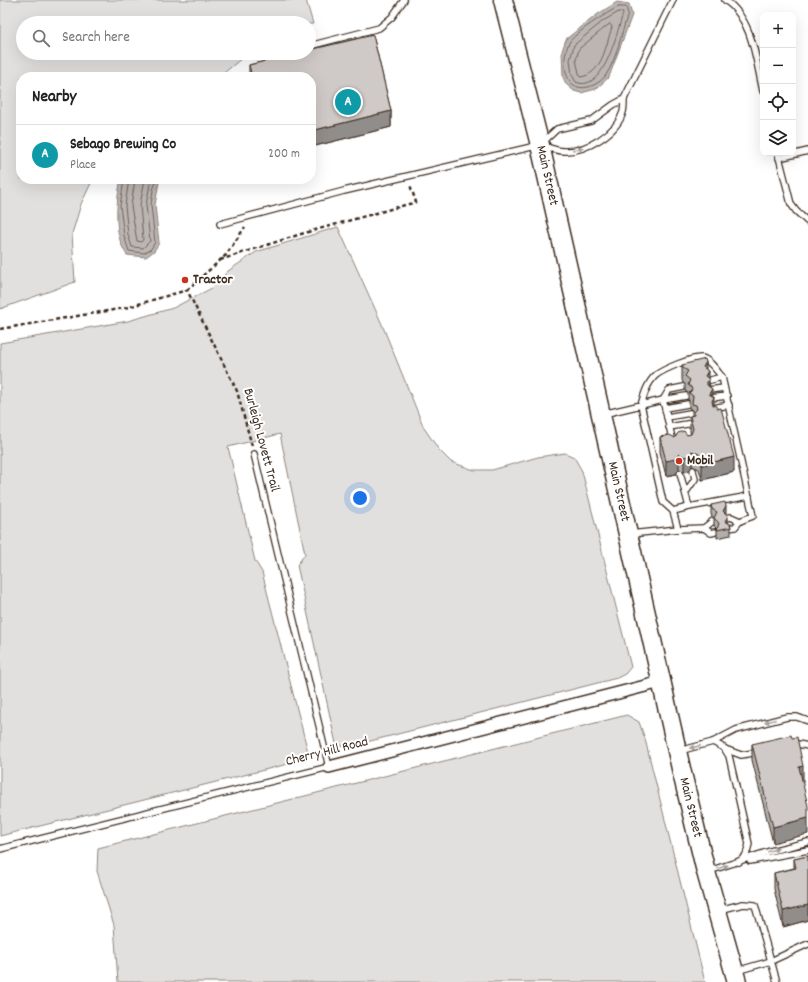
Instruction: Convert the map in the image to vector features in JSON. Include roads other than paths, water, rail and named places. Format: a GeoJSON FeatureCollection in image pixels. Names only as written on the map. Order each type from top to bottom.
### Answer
{"type":"FeatureCollection","features":[{"type":"Feature","properties":{"kind":"highway","name":"Main Street"},"geometry":{"type":"LineString","coordinates":[[503,0],[540,145],[677,751],[706,872],[735,977]]}},
{"type":"Feature","properties":{"kind":"street","name":"Cherry Hill Road"},"geometry":{"type":"LineString","coordinates":[[329,767],[661,682]]}},
{"type":"Feature","properties":{"kind":"lane"},"geometry":{"type":"LineString","coordinates":[[316,44],[379,28],[392,17],[404,0]]}},
{"type":"Feature","properties":{"kind":"lane"},"geometry":{"type":"LineString","coordinates":[[220,224],[540,145],[563,151],[582,149],[592,145],[602,139],[623,113],[624,99],[673,0]]}},
{"type":"Feature","properties":{"kind":"lane"},"geometry":{"type":"LineString","coordinates":[[725,0],[735,8],[746,26],[761,84]]}},
{"type":"Feature","properties":{"kind":"lane"},"geometry":{"type":"LineString","coordinates":[[540,145],[557,129],[591,121],[613,104],[624,99]]}},
{"type":"Feature","properties":{"kind":"lane"},"geometry":{"type":"LineString","coordinates":[[796,153],[808,151]]}},
{"type":"Feature","properties":{"kind":"lane"},"geometry":{"type":"LineString","coordinates":[[778,156],[792,204],[796,211],[808,222]]}},
{"type":"Feature","properties":{"kind":"lane"},"geometry":{"type":"LineString","coordinates":[[678,529],[673,511],[663,502],[641,405],[645,390],[656,375],[692,358],[703,358],[722,377],[749,496],[753,516],[740,521],[735,527],[729,528]]}},
{"type":"Feature","properties":{"kind":"lane"},"geometry":{"type":"LineString","coordinates":[[707,381],[722,377]]}},
{"type":"Feature","properties":{"kind":"lane"},"geometry":{"type":"LineString","coordinates":[[674,449],[672,430],[663,400],[669,390],[684,387]]}},
{"type":"Feature","properties":{"kind":"lane"},"geometry":{"type":"LineString","coordinates":[[709,390],[724,388]]}},
{"type":"Feature","properties":{"kind":"lane"},"geometry":{"type":"LineString","coordinates":[[601,414],[686,396]]}},
{"type":"Feature","properties":{"kind":"lane"},"geometry":{"type":"LineString","coordinates":[[711,398],[727,396]]}},
{"type":"Feature","properties":{"kind":"lane"},"geometry":{"type":"LineString","coordinates":[[665,408],[688,404]]}},
{"type":"Feature","properties":{"kind":"lane"},"geometry":{"type":"LineString","coordinates":[[713,408],[729,405]]}},
{"type":"Feature","properties":{"kind":"lane"},"geometry":{"type":"LineString","coordinates":[[667,417],[690,413]]}},
{"type":"Feature","properties":{"kind":"lane"},"geometry":{"type":"LineString","coordinates":[[723,416],[731,414]]}},
{"type":"Feature","properties":{"kind":"lane"},"geometry":{"type":"LineString","coordinates":[[672,430],[692,422]]}},
{"type":"Feature","properties":{"kind":"lane","name":"Burleigh Lovett Trail"},"geometry":{"type":"LineString","coordinates":[[254,454],[329,767]]}},
{"type":"Feature","properties":{"kind":"lane"},"geometry":{"type":"LineString","coordinates":[[686,492],[695,479],[693,470]]}},
{"type":"Feature","properties":{"kind":"lane"},"geometry":{"type":"LineString","coordinates":[[680,473],[689,507]]}},
{"type":"Feature","properties":{"kind":"lane"},"geometry":{"type":"LineString","coordinates":[[673,511],[749,496]]}},
{"type":"Feature","properties":{"kind":"lane"},"geometry":{"type":"LineString","coordinates":[[727,518],[731,517],[740,521]]}},
{"type":"Feature","properties":{"kind":"lane"},"geometry":{"type":"LineString","coordinates":[[628,534],[704,528],[713,521]]}},
{"type":"Feature","properties":{"kind":"lane"},"geometry":{"type":"LineString","coordinates":[[704,528],[711,533],[715,532]]}},
{"type":"Feature","properties":{"kind":"lane"},"geometry":{"type":"LineString","coordinates":[[677,751],[713,742],[736,730],[787,717],[797,717],[808,721]]}},
{"type":"Feature","properties":{"kind":"lane"},"geometry":{"type":"LineString","coordinates":[[713,742],[741,755],[766,751]]}},
{"type":"Feature","properties":{"kind":"lane"},"geometry":{"type":"LineString","coordinates":[[786,746],[798,744],[808,746]]}},
{"type":"Feature","properties":{"kind":"lane"},"geometry":{"type":"LineString","coordinates":[[724,748],[729,756],[749,844],[746,855],[740,862]]}},
{"type":"Feature","properties":{"kind":"lane","name":"Cherry Hill Road"},"geometry":{"type":"LineString","coordinates":[[0,850],[329,767]]}},
{"type":"Feature","properties":{"kind":"lane"},"geometry":{"type":"LineString","coordinates":[[706,872],[770,851],[808,842]]}},
{"type":"Feature","properties":{"kind":"lane"},"geometry":{"type":"LineString","coordinates":[[740,862],[771,858],[808,850]]}},
{"type":"Feature","properties":{"kind":"lane"},"geometry":{"type":"LineString","coordinates":[[717,911],[743,904],[750,903],[755,905],[777,982]]}},
{"type":"Feature","properties":{"kind":"lane"},"geometry":{"type":"LineString","coordinates":[[735,977],[808,944]]}},
{"type":"Feature","properties":{"kind":"water"},"geometry":{"type":"Polygon","coordinates":[[[617,2],[629,4],[632,15],[609,77],[596,89],[581,93],[574,91],[566,84],[563,77],[562,51],[566,39],[598,14],[617,2]]]}},
{"type":"Feature","properties":{"kind":"water"},"geometry":{"type":"Polygon","coordinates":[[[120,184],[159,184],[155,205],[159,243],[154,251],[146,257],[127,255],[123,247],[119,238],[117,218],[120,184]]]}},
{"type":"Feature","properties":{"kind":"place","name":"Sebago Brewing Co"},"geometry":{"type":"Point","coordinates":[348,102]}},
{"type":"Feature","properties":{"kind":"place","name":"Tractor"},"geometry":{"type":"Point","coordinates":[185,280]}},
{"type":"Feature","properties":{"kind":"place","name":"Mobil"},"geometry":{"type":"Point","coordinates":[679,461]}}]}
